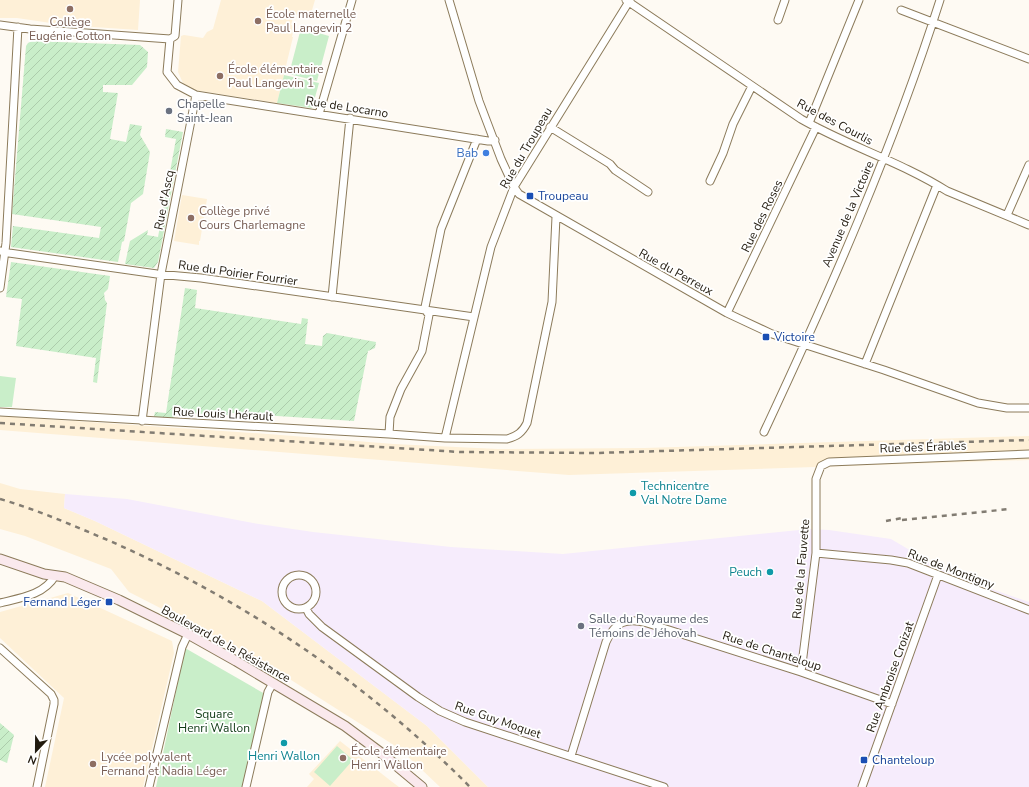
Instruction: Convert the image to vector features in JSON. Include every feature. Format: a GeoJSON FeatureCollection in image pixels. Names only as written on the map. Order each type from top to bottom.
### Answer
{"type":"FeatureCollection","features":[{"type":"Feature","properties":{"kind":"main road","name":"Boulevard de la Résistance"},"geometry":{"type":"LineString","coordinates":[[0,559],[44,574],[65,577],[119,600],[188,634],[345,726],[380,752],[422,787]]}},
{"type":"Feature","properties":{"kind":"street"},"geometry":{"type":"LineString","coordinates":[[0,25],[170,39],[175,36],[178,0]]}},
{"type":"Feature","properties":{"kind":"street"},"geometry":{"type":"LineString","coordinates":[[319,114],[352,0]]}},
{"type":"Feature","properties":{"kind":"street","name":"Rue du Perreux"},"geometry":{"type":"LineString","coordinates":[[449,0],[479,101],[514,187],[519,194],[556,217],[727,313],[772,334],[978,403],[1007,408],[1029,408]]}},
{"type":"Feature","properties":{"kind":"street"},"geometry":{"type":"LineString","coordinates":[[778,20],[785,0]]}},
{"type":"Feature","properties":{"kind":"street"},"geometry":{"type":"LineString","coordinates":[[809,123],[859,0]]}},
{"type":"Feature","properties":{"kind":"street","name":"Avenue de la Victoire"},"geometry":{"type":"LineString","coordinates":[[764,432],[805,345],[884,160],[940,0]]}},
{"type":"Feature","properties":{"kind":"street","name":"Rue des Courlis"},"geometry":{"type":"LineString","coordinates":[[628,1],[752,86],[816,127],[961,198],[1008,215],[1029,225]]}},
{"type":"Feature","properties":{"kind":"street","name":"Rue du Troupeau"},"geometry":{"type":"LineString","coordinates":[[445,438],[491,247],[514,187],[628,1]]}},
{"type":"Feature","properties":{"kind":"street"},"geometry":{"type":"LineString","coordinates":[[901,10],[1029,59]]}},
{"type":"Feature","properties":{"kind":"street"},"geometry":{"type":"LineString","coordinates":[[0,288],[2,251],[8,209],[18,27]]}},
{"type":"Feature","properties":{"kind":"street"},"geometry":{"type":"LineString","coordinates":[[170,39],[167,72],[177,85],[196,95]]}},
{"type":"Feature","properties":{"kind":"street"},"geometry":{"type":"LineString","coordinates":[[710,181],[723,153],[733,124],[752,86]]}},
{"type":"Feature","properties":{"kind":"street","name":"Rue de Locarno"},"geometry":{"type":"LineString","coordinates":[[196,95],[494,140]]}},
{"type":"Feature","properties":{"kind":"street","name":"Rue d'Ascq"},"geometry":{"type":"LineString","coordinates":[[142,421],[161,274],[196,95]]}},
{"type":"Feature","properties":{"kind":"street"},"geometry":{"type":"LineString","coordinates":[[332,297],[350,118]]}},
{"type":"Feature","properties":{"kind":"street"},"geometry":{"type":"LineString","coordinates":[[550,127],[610,164],[615,170],[648,192]]}},
{"type":"Feature","properties":{"kind":"street","name":"Rue des Roses"},"geometry":{"type":"LineString","coordinates":[[727,313],[816,127]]}},
{"type":"Feature","properties":{"kind":"street"},"geometry":{"type":"LineString","coordinates":[[389,434],[390,417],[401,389],[422,351],[429,315],[425,307],[441,229],[477,138]]}},
{"type":"Feature","properties":{"kind":"street"},"geometry":{"type":"LineString","coordinates":[[1008,215],[1029,165]]}},
{"type":"Feature","properties":{"kind":"street"},"geometry":{"type":"LineString","coordinates":[[865,364],[937,185]]}},
{"type":"Feature","properties":{"kind":"street","name":"Rue Louis Lhérault"},"geometry":{"type":"LineString","coordinates":[[0,412],[445,438],[507,439],[521,434],[527,423],[552,302],[556,217]]}},
{"type":"Feature","properties":{"kind":"street","name":"Rue du Poirier Fourrier"},"geometry":{"type":"LineString","coordinates":[[2,251],[474,317]]}},
{"type":"Feature","properties":{"kind":"street","name":"Rue des Érables"},"geometry":{"type":"LineString","coordinates":[[820,468],[829,462],[1029,454]]}},
{"type":"Feature","properties":{"kind":"street","name":"Rue de la Fauvette"},"geometry":{"type":"LineString","coordinates":[[801,672],[816,553],[816,483],[820,468]]}},
{"type":"Feature","properties":{"kind":"street","name":"Rue de Montigny"},"geometry":{"type":"LineString","coordinates":[[816,553],[908,563],[1029,610]]}},
{"type":"Feature","properties":{"kind":"street"},"geometry":{"type":"LineString","coordinates":[[297,575],[306,577],[313,582],[315,586],[315,599],[310,606],[306,608],[293,608],[289,606],[284,599],[282,594],[284,586],[293,576],[297,575]]}},
{"type":"Feature","properties":{"kind":"street","name":"Rue Ambroise Croizat"},"geometry":{"type":"LineString","coordinates":[[862,787],[938,575]]}},
{"type":"Feature","properties":{"kind":"street"},"geometry":{"type":"LineString","coordinates":[[0,603],[33,594],[45,589],[52,582],[55,576]]}},
{"type":"Feature","properties":{"kind":"street","name":"Rue Guy Moquet"},"geometry":{"type":"LineString","coordinates":[[306,608],[309,614],[322,627],[418,698],[440,711],[465,722],[664,787]]}},
{"type":"Feature","properties":{"kind":"street","name":"Rue de Chanteloup"},"geometry":{"type":"LineString","coordinates":[[571,756],[606,642],[610,633],[626,620],[636,620],[647,623],[801,672],[892,704]]}},
{"type":"Feature","properties":{"kind":"street"},"geometry":{"type":"LineString","coordinates":[[149,787],[182,647],[188,634]]}},
{"type":"Feature","properties":{"kind":"street"},"geometry":{"type":"LineString","coordinates":[[0,648],[51,694],[54,700],[53,713],[37,787]]}},
{"type":"Feature","properties":{"kind":"street"},"geometry":{"type":"LineString","coordinates":[[246,787],[268,692],[273,683]]}},
{"type":"Feature","properties":{"kind":"shaded area","name":"Collège Eugénie Cotton"},"geometry":{"type":"Polygon","coordinates":[[[0,0],[140,0],[138,30],[64,25],[17,18],[0,18],[0,0]]]}},
{"type":"Feature","properties":{"kind":"shaded area"},"geometry":{"type":"Polygon","coordinates":[[[221,0],[315,0],[310,17],[294,14],[291,25],[294,26],[293,37],[277,103],[194,90],[183,83],[178,72],[181,36],[184,35],[203,38],[207,32],[213,29],[221,0]]]}},
{"type":"Feature","properties":{"kind":"shaded area","name":"Collège privé Cours Charlemagne"},"geometry":{"type":"Polygon","coordinates":[[[182,195],[207,199],[199,245],[174,241],[182,195]]]}},
{"type":"Feature","properties":{"kind":"shaded area"},"geometry":{"type":"Polygon","coordinates":[[[0,416],[394,444],[498,449],[644,448],[1029,436],[1029,460],[569,475],[0,430],[0,416]]]}},
{"type":"Feature","properties":{"kind":"shaded area"},"geometry":{"type":"Polygon","coordinates":[[[0,483],[20,489],[65,494],[64,508],[95,521],[262,601],[427,726],[488,787],[440,787],[400,749],[250,654],[129,592],[111,569],[25,536],[0,529],[0,483]]]}},
{"type":"Feature","properties":{"kind":"shaded area"},"geometry":{"type":"Polygon","coordinates":[[[65,494],[127,499],[253,523],[313,532],[451,547],[563,554],[809,529],[829,530],[891,539],[952,575],[1029,602],[1029,787],[488,787],[427,726],[262,601],[95,521],[64,508],[65,494]]]}},
{"type":"Feature","properties":{"kind":"shaded area"},"geometry":{"type":"Polygon","coordinates":[[[68,593],[172,641],[174,653],[143,787],[45,787],[64,698],[0,638],[0,612],[68,593]]]}},
{"type":"Feature","properties":{"kind":"shaded area","name":"École élémentaire Henri Wallon"},"geometry":{"type":"Polygon","coordinates":[[[340,741],[399,787],[307,787],[314,779],[309,774],[340,741]]]}},
{"type":"Feature","properties":{"kind":"green space"},"geometry":{"type":"Polygon","coordinates":[[[301,28],[329,36],[317,81],[289,74],[301,28]]]}},
{"type":"Feature","properties":{"kind":"green space"},"geometry":{"type":"Polygon","coordinates":[[[32,41],[140,45],[148,52],[147,67],[132,85],[103,85],[103,92],[118,93],[110,139],[126,142],[130,124],[142,126],[140,135],[150,152],[143,194],[131,203],[124,241],[122,242],[118,262],[11,247],[13,226],[99,238],[101,227],[12,214],[26,46],[32,41]]]}},
{"type":"Feature","properties":{"kind":"green space"},"geometry":{"type":"Polygon","coordinates":[[[284,75],[319,83],[312,108],[277,103],[284,75]]]}},
{"type":"Feature","properties":{"kind":"green space"},"geometry":{"type":"Polygon","coordinates":[[[166,129],[183,132],[158,262],[154,268],[125,264],[130,241],[148,230],[147,235],[158,237],[176,139],[165,137],[166,129]]]}},
{"type":"Feature","properties":{"kind":"green space"},"geometry":{"type":"Polygon","coordinates":[[[11,262],[110,276],[108,289],[104,293],[107,303],[97,383],[93,382],[96,358],[16,346],[22,299],[6,297],[11,262]]]}},
{"type":"Feature","properties":{"kind":"green space"},"geometry":{"type":"Polygon","coordinates":[[[185,288],[197,290],[195,308],[301,324],[302,318],[308,319],[305,344],[322,346],[323,336],[327,333],[376,342],[375,348],[368,351],[354,421],[232,413],[230,421],[228,415],[176,412],[174,418],[154,417],[155,412],[166,413],[185,288]]]}},
{"type":"Feature","properties":{"kind":"green space"},"geometry":{"type":"Polygon","coordinates":[[[0,376],[16,378],[12,407],[0,407],[0,376]]]}},
{"type":"Feature","properties":{"kind":"green space","name":"Square Henri Wallon"},"geometry":{"type":"Polygon","coordinates":[[[185,648],[265,694],[243,787],[156,787],[185,648]]]}},
{"type":"Feature","properties":{"kind":"green space"},"geometry":{"type":"Polygon","coordinates":[[[0,723],[14,735],[7,763],[0,760],[0,723]]]}},
{"type":"Feature","properties":{"kind":"green space"},"geometry":{"type":"Polygon","coordinates":[[[337,746],[353,760],[330,786],[314,772],[337,746]]]}},
{"type":"Feature","properties":{"kind":"railway"},"geometry":{"type":"LineString","coordinates":[[0,423],[460,452],[595,453],[1029,440]]}},
{"type":"Feature","properties":{"kind":"railway"},"geometry":{"type":"LineString","coordinates":[[0,499],[42,513],[110,541],[160,564],[209,590],[256,618],[302,647],[346,679],[389,713],[470,787]]}},
{"type":"Feature","properties":{"kind":"railway"},"geometry":{"type":"LineString","coordinates":[[902,520],[1010,509]]}},
{"type":"Feature","properties":{"kind":"railway"},"geometry":{"type":"LineString","coordinates":[[886,521],[902,518]]}},
{"type":"Feature","properties":{"kind":"place","name":"Collège Eugénie Cotton"},"geometry":{"type":"Point","coordinates":[70,9]}},
{"type":"Feature","properties":{"kind":"place","name":"École maternelle Paul Langevin 2"},"geometry":{"type":"Point","coordinates":[258,21]}},
{"type":"Feature","properties":{"kind":"place","name":"École élémentaire Paul Langevin 1"},"geometry":{"type":"Point","coordinates":[220,76]}},
{"type":"Feature","properties":{"kind":"place","name":"Chapelle Saint-Jean"},"geometry":{"type":"Point","coordinates":[169,111]}},
{"type":"Feature","properties":{"kind":"place","name":"Bab"},"geometry":{"type":"Point","coordinates":[486,153]}},
{"type":"Feature","properties":{"kind":"place","name":"Troupeau"},"geometry":{"type":"Point","coordinates":[530,196]}},
{"type":"Feature","properties":{"kind":"place","name":"Collège privé Cours Charlemagne"},"geometry":{"type":"Point","coordinates":[191,218]}},
{"type":"Feature","properties":{"kind":"place","name":"Victoire"},"geometry":{"type":"Point","coordinates":[766,337]}},
{"type":"Feature","properties":{"kind":"place","name":"Technicentre Val Notre Dame"},"geometry":{"type":"Point","coordinates":[633,493]}},
{"type":"Feature","properties":{"kind":"place","name":"Peuch"},"geometry":{"type":"Point","coordinates":[770,572]}},
{"type":"Feature","properties":{"kind":"place","name":"Fernand Léger"},"geometry":{"type":"Point","coordinates":[109,602]}},
{"type":"Feature","properties":{"kind":"place","name":"Salle du Royaume des Témoins de Jéhovah"},"geometry":{"type":"Point","coordinates":[581,626]}},
{"type":"Feature","properties":{"kind":"place","name":"Henri Wallon"},"geometry":{"type":"Point","coordinates":[284,743]}},
{"type":"Feature","properties":{"kind":"place","name":"École élémentaire Henri Wallon"},"geometry":{"type":"Point","coordinates":[343,758]}},
{"type":"Feature","properties":{"kind":"place","name":"Chanteloup"},"geometry":{"type":"Point","coordinates":[864,760]}},
{"type":"Feature","properties":{"kind":"place","name":"Lycée polyvalent Fernand et Nadia Léger"},"geometry":{"type":"Point","coordinates":[93,764]}}]}
